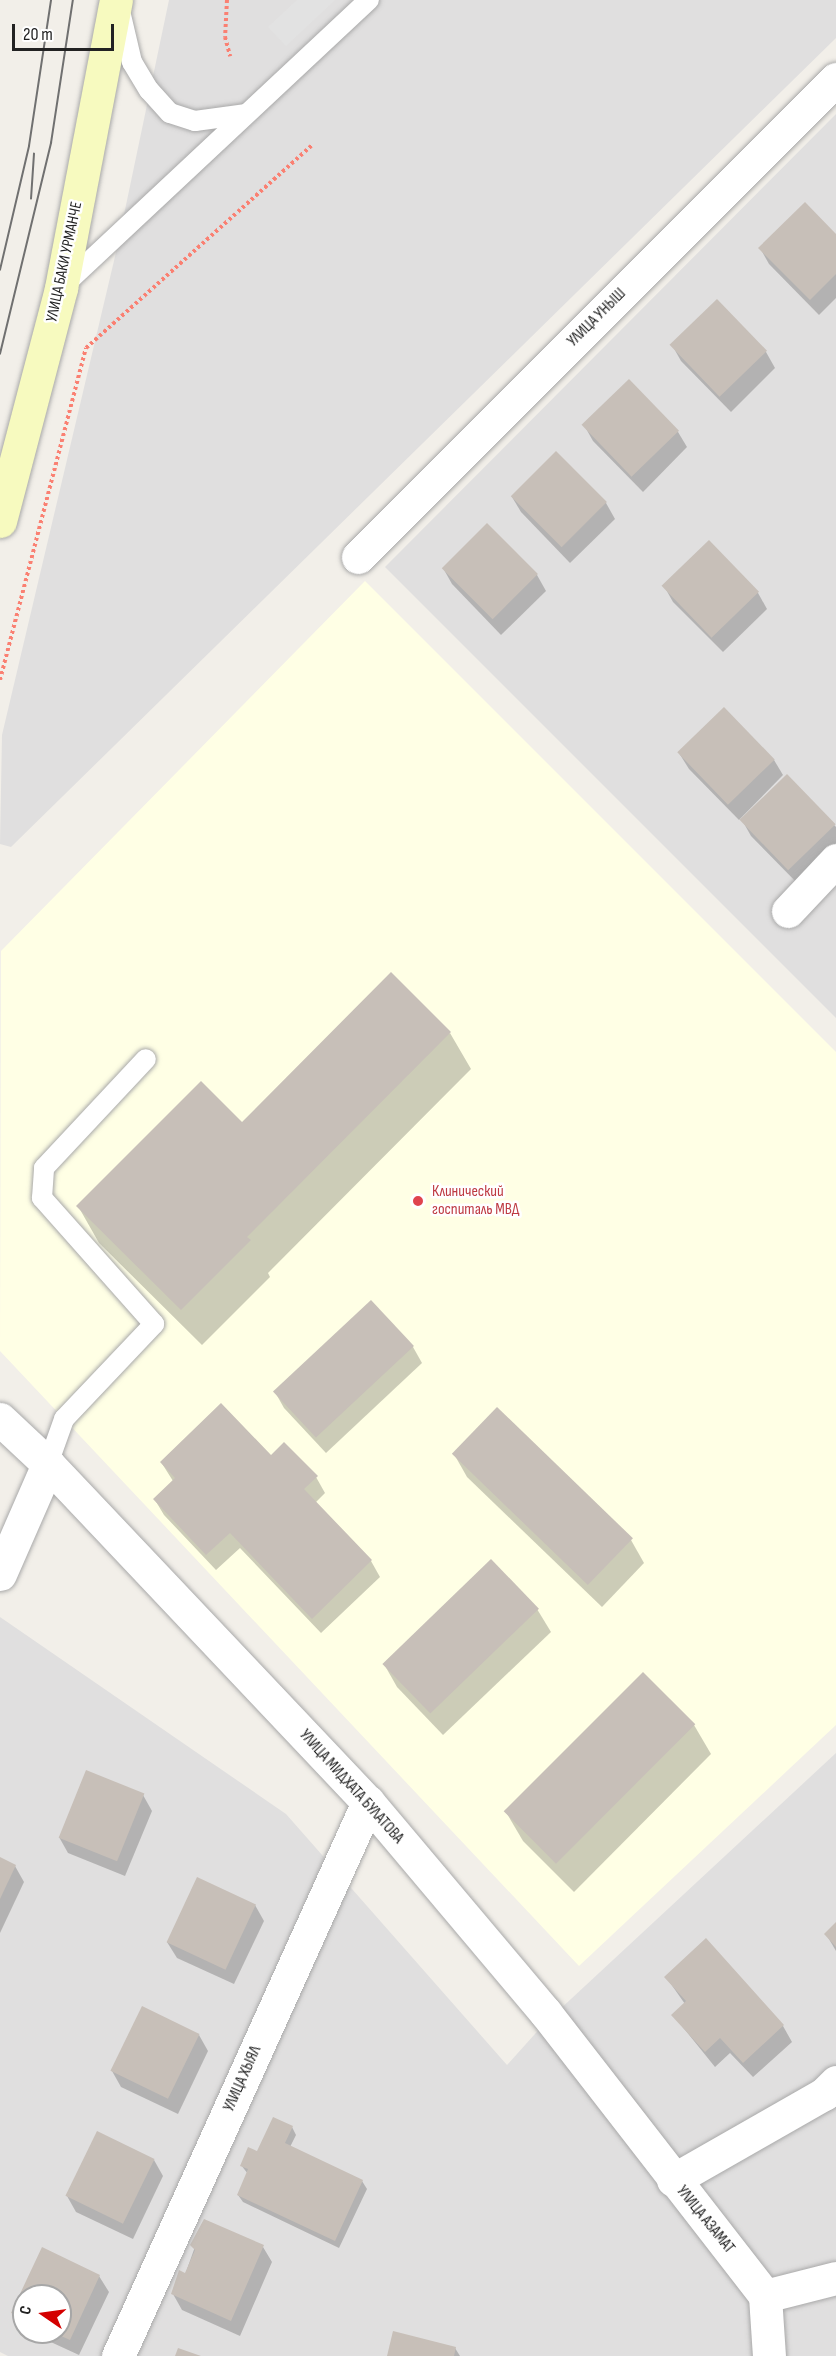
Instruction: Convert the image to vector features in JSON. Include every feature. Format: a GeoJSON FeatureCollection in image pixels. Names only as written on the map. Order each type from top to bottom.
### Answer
{"type":"FeatureCollection","features":[{"type":"Feature","properties":{"kind":"main road","name":"УЛИЦА БАКИ УРМАНЧЕ"},"geometry":{"type":"LineString","coordinates":[[0,520],[62,288],[117,0]]}},
{"type":"Feature","properties":{"kind":"street","name":"УЛИЦА УНЫШ"},"geometry":{"type":"LineString","coordinates":[[358,557],[836,79]]}},
{"type":"Feature","properties":{"kind":"street"},"geometry":{"type":"LineString","coordinates":[[788,912],[836,860]]}},
{"type":"Feature","properties":{"kind":"street","name":"УЛИЦА МИДХАТА БУЛАТОВА"},"geometry":{"type":"LineString","coordinates":[[0,1419],[48,1464],[368,1802],[545,2012],[673,2180]]}},
{"type":"Feature","properties":{"kind":"street"},"geometry":{"type":"LineString","coordinates":[[0,1574],[48,1464]]}},
{"type":"Feature","properties":{"kind":"street","name":"УЛИЦА ХЫЯЛ"},"geometry":{"type":"LineString","coordinates":[[118,2356],[368,1802]]}},
{"type":"Feature","properties":{"kind":"street","name":"УЛИЦА АЗАМАТ"},"geometry":{"type":"LineString","coordinates":[[765,2296],[673,2180],[824,2094],[836,2082]]}},
{"type":"Feature","properties":{"kind":"street"},"geometry":{"type":"LineString","coordinates":[[769,2356],[765,2296],[836,2278]]}},
{"type":"Feature","properties":{"kind":"lane"},"geometry":{"type":"LineString","coordinates":[[117,0],[132,62],[149,90],[170,113],[195,121],[247,114]]}},
{"type":"Feature","properties":{"kind":"lane"},"geometry":{"type":"LineString","coordinates":[[62,288],[369,0]]}},
{"type":"Feature","properties":{"kind":"lane"},"geometry":{"type":"LineString","coordinates":[[48,1464],[64,1419],[154,1324],[42,1198],[44,1168],[146,1059]]}},
{"type":"Feature","properties":{"kind":"path"},"geometry":{"type":"LineString","coordinates":[[227,0],[225,41],[230,56]]}},
{"type":"Feature","properties":{"kind":"path"},"geometry":{"type":"LineString","coordinates":[[0,680],[86,348],[313,144]]}},
{"type":"Feature","properties":{"kind":"shaded area"},"geometry":{"type":"Polygon","coordinates":[[[169,0],[836,0],[836,38],[11,847],[0,844],[2,735],[117,248],[169,0]]]}},
{"type":"Feature","properties":{"kind":"shaded area"},"geometry":{"type":"Polygon","coordinates":[[[297,0],[335,0],[286,46],[268,27],[297,0]]]}},
{"type":"Feature","properties":{"kind":"shaded area"},"geometry":{"type":"Polygon","coordinates":[[[836,114],[836,1018],[385,567],[836,114]]]}},
{"type":"Feature","properties":{"kind":"shaded area","name":"Клинический госпиталь МВД"},"geometry":{"type":"Polygon","coordinates":[[[365,581],[836,1052],[836,1725],[579,1966],[0,1351],[1,951],[365,581]]]}},
{"type":"Feature","properties":{"kind":"shaded area"},"geometry":{"type":"Polygon","coordinates":[[[0,1617],[286,1814],[507,2065],[543,2025],[836,1753],[836,2356],[8,2356],[0,2352],[0,1617]]]}},
{"type":"Feature","properties":{"kind":"building"},"geometry":{"type":"Polygon","coordinates":[[[805,202],[836,234],[836,274],[810,300],[758,248],[805,202]]]}},
{"type":"Feature","properties":{"kind":"building"},"geometry":{"type":"Polygon","coordinates":[[[717,299],[767,351],[720,397],[670,345],[717,299]]]}},
{"type":"Feature","properties":{"kind":"building"},"geometry":{"type":"Polygon","coordinates":[[[629,379],[679,431],[632,477],[582,425],[629,379]]]}},
{"type":"Feature","properties":{"kind":"building"},"geometry":{"type":"Polygon","coordinates":[[[556,451],[607,502],[562,547],[511,496],[556,451]]]}},
{"type":"Feature","properties":{"kind":"building"},"geometry":{"type":"Polygon","coordinates":[[[487,523],[538,574],[493,619],[442,568],[487,523]]]}},
{"type":"Feature","properties":{"kind":"building"},"geometry":{"type":"Polygon","coordinates":[[[709,540],[759,592],[712,638],[662,586],[709,540]]]}},
{"type":"Feature","properties":{"kind":"building"},"geometry":{"type":"Polygon","coordinates":[[[724,707],[775,760],[728,805],[677,752],[724,707]]]}},
{"type":"Feature","properties":{"kind":"building"},"geometry":{"type":"Polygon","coordinates":[[[787,774],[836,824],[788,870],[740,820],[787,774]]]}},
{"type":"Feature","properties":{"kind":"building"},"geometry":{"type":"Polygon","coordinates":[[[391,972],[451,1032],[247,1237],[251,1240],[181,1310],[76,1206],[201,1081],[242,1122],[391,972]]]}},
{"type":"Feature","properties":{"kind":"building"},"geometry":{"type":"Polygon","coordinates":[[[371,1300],[414,1346],[316,1437],[273,1391],[371,1300]]]}},
{"type":"Feature","properties":{"kind":"building"},"geometry":{"type":"Polygon","coordinates":[[[221,1403],[271,1455],[284,1442],[318,1476],[304,1489],[372,1560],[312,1619],[230,1533],[206,1555],[153,1499],[175,1478],[160,1462],[221,1403]]]}},
{"type":"Feature","properties":{"kind":"building"},"geometry":{"type":"Polygon","coordinates":[[[497,1407],[633,1538],[588,1585],[452,1454],[497,1407]]]}},
{"type":"Feature","properties":{"kind":"building"},"geometry":{"type":"Polygon","coordinates":[[[491,1559],[539,1609],[430,1714],[382,1664],[491,1559]]]}},
{"type":"Feature","properties":{"kind":"building"},"geometry":{"type":"Polygon","coordinates":[[[643,1672],[695,1724],[556,1864],[504,1811],[643,1672]]]}},
{"type":"Feature","properties":{"kind":"building"},"geometry":{"type":"Polygon","coordinates":[[[86,1770],[144,1794],[117,1861],[59,1838],[86,1770]]]}},
{"type":"Feature","properties":{"kind":"building"},"geometry":{"type":"Polygon","coordinates":[[[0,1857],[16,1865],[0,1899],[0,1857]]]}},
{"type":"Feature","properties":{"kind":"building"},"geometry":{"type":"Polygon","coordinates":[[[197,1877],[256,1904],[225,1970],[167,1942],[197,1877]]]}},
{"type":"Feature","properties":{"kind":"building"},"geometry":{"type":"Polygon","coordinates":[[[836,1922],[836,1947],[824,1934],[836,1922]]]}},
{"type":"Feature","properties":{"kind":"building"},"geometry":{"type":"Polygon","coordinates":[[[706,1938],[784,2025],[743,2063],[720,2038],[705,2052],[671,2015],[686,2001],[664,1977],[706,1938]]]}},
{"type":"Feature","properties":{"kind":"building"},"geometry":{"type":"Polygon","coordinates":[[[142,2006],[200,2034],[168,2099],[110,2071],[142,2006]]]}},
{"type":"Feature","properties":{"kind":"building"},"geometry":{"type":"Polygon","coordinates":[[[273,2117],[293,2126],[285,2143],[363,2180],[335,2241],[237,2195],[248,2169],[240,2166],[248,2147],[257,2151],[273,2117]]]}},
{"type":"Feature","properties":{"kind":"building"},"geometry":{"type":"Polygon","coordinates":[[[97,2131],[155,2159],[123,2224],[65,2196],[97,2131]]]}},
{"type":"Feature","properties":{"kind":"building"},"geometry":{"type":"Polygon","coordinates":[[[204,2219],[264,2245],[231,2321],[171,2294],[179,2270],[185,2273],[195,2250],[190,2245],[204,2219]]]}},
{"type":"Feature","properties":{"kind":"building"},"geometry":{"type":"Polygon","coordinates":[[[42,2247],[100,2275],[72,2336],[72,2284],[25,2284],[42,2247]]]}},
{"type":"Feature","properties":{"kind":"building"},"geometry":{"type":"Polygon","coordinates":[[[393,2331],[456,2347],[454,2356],[387,2356],[393,2331]]]}},
{"type":"Feature","properties":{"kind":"building"},"geometry":{"type":"Polygon","coordinates":[[[178,2348],[201,2356],[175,2356],[178,2348]]]}},
{"type":"Feature","properties":{"kind":"tram line"},"geometry":{"type":"LineString","coordinates":[[0,270],[29,146],[51,0]]}},
{"type":"Feature","properties":{"kind":"tram line"},"geometry":{"type":"LineString","coordinates":[[0,354],[51,143],[73,0]]}},
{"type":"Feature","properties":{"kind":"tram line"},"geometry":{"type":"LineString","coordinates":[[31,199],[34,154]]}},
{"type":"Feature","properties":{"kind":"place","name":"Клинический госпиталь МВД"},"geometry":{"type":"Point","coordinates":[418,1201]}}]}
